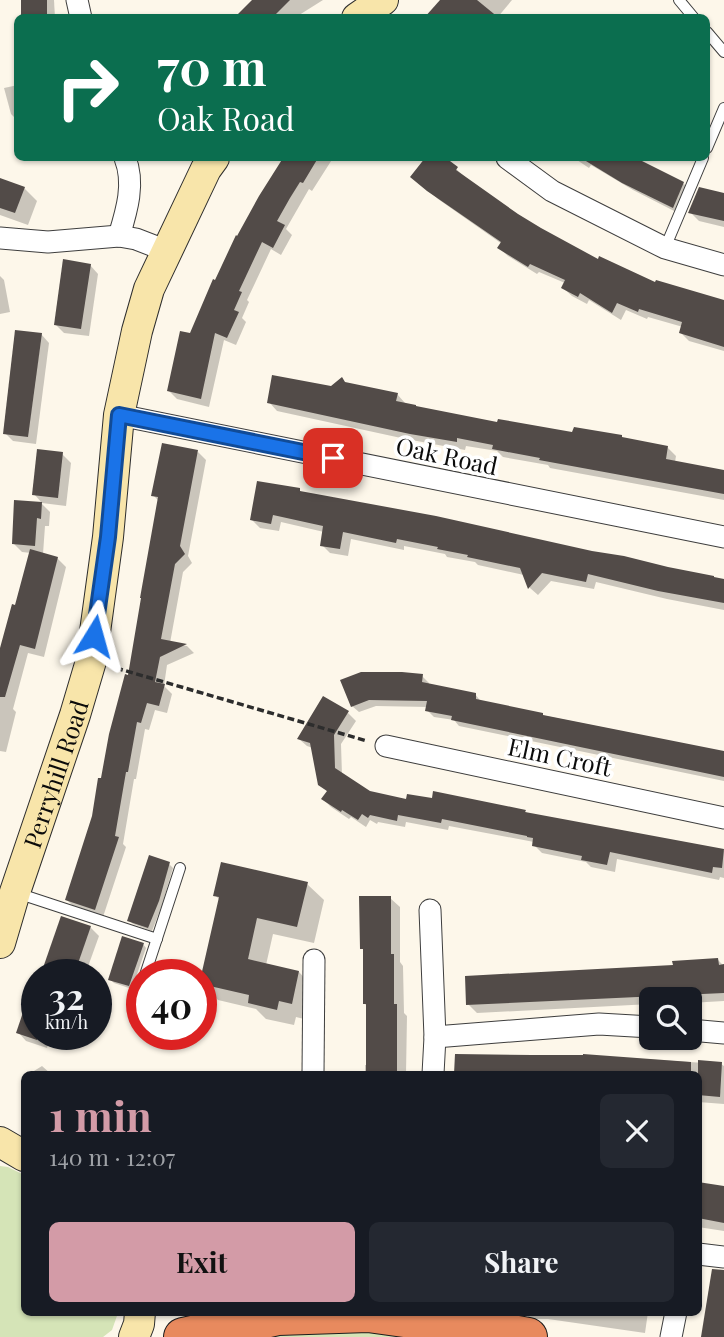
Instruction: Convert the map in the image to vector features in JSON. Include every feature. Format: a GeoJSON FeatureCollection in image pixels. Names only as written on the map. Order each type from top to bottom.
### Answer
{"type":"FeatureCollection","features":[{"type":"Feature","properties":{"kind":"highway"},"geometry":{"type":"LineString","coordinates":[[183,1337],[267,1316]]}},
{"type":"Feature","properties":{"kind":"highway"},"geometry":{"type":"LineString","coordinates":[[390,1316],[528,1337]]}},
{"type":"Feature","properties":{"kind":"street"},"geometry":{"type":"LineString","coordinates":[[363,14],[383,0]]}},
{"type":"Feature","properties":{"kind":"street"},"geometry":{"type":"LineString","coordinates":[[120,236],[129,204],[129,169],[126,161]]}},
{"type":"Feature","properties":{"kind":"street","name":"Perryhill Road"},"geometry":{"type":"LineString","coordinates":[[0,943],[91,661],[108,537],[119,415],[137,331],[149,289],[212,161]]}},
{"type":"Feature","properties":{"kind":"street"},"geometry":{"type":"LineString","coordinates":[[511,161],[552,191],[665,248],[724,265]]}},
{"type":"Feature","properties":{"kind":"street"},"geometry":{"type":"LineString","coordinates":[[0,238],[48,242],[120,236],[167,251]]}},
{"type":"Feature","properties":{"kind":"street","name":"Oak Road"},"geometry":{"type":"LineString","coordinates":[[119,415],[724,537]]}},
{"type":"Feature","properties":{"kind":"street","name":"Elm Croft"},"geometry":{"type":"LineString","coordinates":[[386,746],[724,818]]}},
{"type":"Feature","properties":{"kind":"street"},"geometry":{"type":"LineString","coordinates":[[430,910],[435,1037],[433,1071]]}},
{"type":"Feature","properties":{"kind":"street"},"geometry":{"type":"LineString","coordinates":[[313,1071],[314,960]]}},
{"type":"Feature","properties":{"kind":"street"},"geometry":{"type":"LineString","coordinates":[[435,1037],[599,1024],[639,1026]]}},
{"type":"Feature","properties":{"kind":"street"},"geometry":{"type":"LineString","coordinates":[[702,1031],[724,1032]]}},
{"type":"Feature","properties":{"kind":"street"},"geometry":{"type":"LineString","coordinates":[[0,1142],[21,1154]]}},
{"type":"Feature","properties":{"kind":"street"},"geometry":{"type":"LineString","coordinates":[[702,1254],[724,1257]]}},
{"type":"Feature","properties":{"kind":"street"},"geometry":{"type":"LineString","coordinates":[[134,1337],[140,1316]]}},
{"type":"Feature","properties":{"kind":"street"},"geometry":{"type":"LineString","coordinates":[[671,1337],[675,1316]]}},
{"type":"Feature","properties":{"kind":"lane"},"geometry":{"type":"LineString","coordinates":[[679,0],[691,14]]}},
{"type":"Feature","properties":{"kind":"lane"},"geometry":{"type":"LineString","coordinates":[[710,36],[724,52]]}},
{"type":"Feature","properties":{"kind":"lane"},"geometry":{"type":"LineString","coordinates":[[710,141],[724,108]]}},
{"type":"Feature","properties":{"kind":"lane"},"geometry":{"type":"LineString","coordinates":[[665,248],[702,161]]}},
{"type":"Feature","properties":{"kind":"lane"},"geometry":{"type":"LineString","coordinates":[[150,959],[180,868]]}},
{"type":"Feature","properties":{"kind":"lane"},"geometry":{"type":"LineString","coordinates":[[15,892],[157,939]]}},
{"type":"Feature","properties":{"kind":"path"},"geometry":{"type":"LineString","coordinates":[[91,661],[386,746]]}},
{"type":"Feature","properties":{"kind":"green space"},"geometry":{"type":"Polygon","coordinates":[[[0,1166],[21,1174],[21,1316],[117,1316],[112,1330],[103,1337],[0,1337],[0,1166]]]}},
{"type":"Feature","properties":{"kind":"green space"},"geometry":{"type":"Polygon","coordinates":[[[318,1330],[395,1330],[444,1337],[265,1337],[318,1330]]]}},
{"type":"Feature","properties":{"kind":"building"},"geometry":{"type":"Polygon","coordinates":[[[21,0],[47,0],[47,14],[21,14],[21,0]]]}},
{"type":"Feature","properties":{"kind":"building"},"geometry":{"type":"Polygon","coordinates":[[[252,0],[290,0],[276,14],[238,14],[252,0]]]}},
{"type":"Feature","properties":{"kind":"building"},"geometry":{"type":"Polygon","coordinates":[[[440,0],[477,0],[494,14],[428,14],[440,0]]]}},
{"type":"Feature","properties":{"kind":"building"},"geometry":{"type":"Polygon","coordinates":[[[281,161],[316,161],[277,221],[285,225],[273,248],[262,242],[239,291],[242,292],[234,310],[239,312],[227,338],[215,333],[201,399],[167,391],[180,331],[190,333],[213,279],[215,280],[236,235],[281,161]]]}},
{"type":"Feature","properties":{"kind":"building"},"geometry":{"type":"Polygon","coordinates":[[[423,161],[450,161],[458,167],[456,170],[518,214],[598,259],[599,256],[655,282],[656,280],[724,300],[724,347],[679,333],[682,322],[639,309],[638,312],[617,303],[612,313],[580,293],[578,297],[561,288],[565,280],[530,264],[528,267],[497,248],[501,242],[410,177],[423,161]]]}},
{"type":"Feature","properties":{"kind":"building"},"geometry":{"type":"Polygon","coordinates":[[[586,161],[642,161],[684,182],[673,208],[622,183],[586,161]]]}},
{"type":"Feature","properties":{"kind":"building"},"geometry":{"type":"Polygon","coordinates":[[[0,178],[25,187],[15,213],[0,208],[0,178]]]}},
{"type":"Feature","properties":{"kind":"building"},"geometry":{"type":"Polygon","coordinates":[[[699,187],[724,193],[724,221],[688,213],[699,187]]]}},
{"type":"Feature","properties":{"kind":"building"},"geometry":{"type":"Polygon","coordinates":[[[63,259],[91,264],[81,329],[54,325],[63,259]]]}},
{"type":"Feature","properties":{"kind":"building"},"geometry":{"type":"Polygon","coordinates":[[[15,330],[42,333],[28,437],[3,434],[15,330]]]}},
{"type":"Feature","properties":{"kind":"building"},"geometry":{"type":"Polygon","coordinates":[[[272,375],[331,386],[342,377],[345,382],[398,393],[396,401],[416,406],[497,422],[498,419],[572,432],[574,427],[668,446],[666,459],[724,470],[724,494],[539,460],[540,458],[492,449],[493,445],[457,438],[457,442],[410,434],[267,403],[272,375]]]}},
{"type":"Feature","properties":{"kind":"building"},"geometry":{"type":"Polygon","coordinates":[[[162,443],[198,450],[180,546],[185,554],[175,564],[161,639],[187,644],[160,657],[155,682],[165,684],[159,706],[147,703],[141,723],[137,722],[115,836],[119,837],[95,910],[65,900],[92,816],[109,734],[125,674],[128,675],[158,497],[151,496],[162,443]]]}},
{"type":"Feature","properties":{"kind":"building"},"geometry":{"type":"Polygon","coordinates":[[[37,449],[63,452],[58,498],[32,495],[37,449]]]}},
{"type":"Feature","properties":{"kind":"building"},"geometry":{"type":"Polygon","coordinates":[[[257,481],[436,516],[714,576],[724,579],[724,603],[588,574],[586,582],[542,573],[528,589],[520,568],[397,539],[396,543],[343,532],[340,549],[320,546],[323,526],[273,515],[271,524],[250,520],[257,481]]]}},
{"type":"Feature","properties":{"kind":"building"},"geometry":{"type":"Polygon","coordinates":[[[14,500],[42,502],[41,519],[37,518],[35,546],[12,544],[14,500]]]}},
{"type":"Feature","properties":{"kind":"building"},"geometry":{"type":"Polygon","coordinates":[[[30,549],[58,557],[35,649],[20,645],[5,697],[0,697],[0,648],[30,549]]]}},
{"type":"Feature","properties":{"kind":"building"},"geometry":{"type":"Polygon","coordinates":[[[361,672],[423,674],[422,682],[476,693],[476,699],[724,751],[724,777],[451,720],[452,716],[425,711],[427,701],[369,700],[351,707],[340,680],[361,672]]]}},
{"type":"Feature","properties":{"kind":"building"},"geometry":{"type":"Polygon","coordinates":[[[323,696],[349,711],[334,735],[335,768],[370,791],[406,799],[407,794],[432,798],[433,791],[526,810],[525,812],[724,849],[722,868],[713,867],[712,873],[610,852],[607,865],[581,860],[582,856],[532,846],[533,838],[527,836],[442,819],[441,823],[398,815],[397,821],[370,815],[368,818],[362,814],[358,820],[321,799],[327,791],[318,785],[310,743],[297,739],[323,696]]]}},
{"type":"Feature","properties":{"kind":"building"},"geometry":{"type":"Polygon","coordinates":[[[149,855],[170,862],[148,928],[127,921],[149,855]]]}},
{"type":"Feature","properties":{"kind":"building"},"geometry":{"type":"Polygon","coordinates":[[[221,862],[308,882],[297,927],[257,918],[248,959],[299,971],[292,1004],[279,1001],[277,1010],[248,1003],[249,995],[217,988],[217,959],[205,959],[219,897],[213,896],[221,862]]]}},
{"type":"Feature","properties":{"kind":"building"},"geometry":{"type":"Polygon","coordinates":[[[359,896],[391,896],[391,954],[394,954],[394,1004],[397,1004],[397,1071],[366,1071],[366,1004],[363,1004],[363,949],[360,949],[359,896]]]}},
{"type":"Feature","properties":{"kind":"building"},"geometry":{"type":"Polygon","coordinates":[[[61,916],[91,926],[80,959],[46,959],[61,916]]]}},
{"type":"Feature","properties":{"kind":"building"},"geometry":{"type":"Polygon","coordinates":[[[122,936],[144,943],[138,959],[126,959],[126,985],[112,981],[112,967],[122,936]]]}},
{"type":"Feature","properties":{"kind":"building"},"geometry":{"type":"Polygon","coordinates":[[[718,958],[719,965],[724,964],[724,993],[702,994],[702,987],[639,987],[639,997],[466,1005],[465,976],[673,965],[672,961],[718,958]]]}},
{"type":"Feature","properties":{"kind":"building"},"geometry":{"type":"Polygon","coordinates":[[[21,1018],[21,1035],[16,1033],[21,1018]]]}},
{"type":"Feature","properties":{"kind":"building"},"geometry":{"type":"Polygon","coordinates":[[[455,1054],[583,1054],[691,1062],[691,1071],[454,1071],[455,1054]]]}},
{"type":"Feature","properties":{"kind":"building"},"geometry":{"type":"Polygon","coordinates":[[[698,1060],[722,1062],[720,1097],[702,1095],[702,1071],[698,1071],[698,1060]]]}},
{"type":"Feature","properties":{"kind":"building"},"geometry":{"type":"Polygon","coordinates":[[[702,1183],[724,1186],[724,1223],[702,1219],[702,1183]]]}},
{"type":"Feature","properties":{"kind":"building"},"geometry":{"type":"Polygon","coordinates":[[[712,1269],[724,1270],[724,1337],[701,1337],[712,1269]]]}},
{"type":"Feature","properties":{"kind":"route"},"geometry":{"type":"LineString","coordinates":[[94,636],[108,537],[119,415],[333,458]]}}]}
